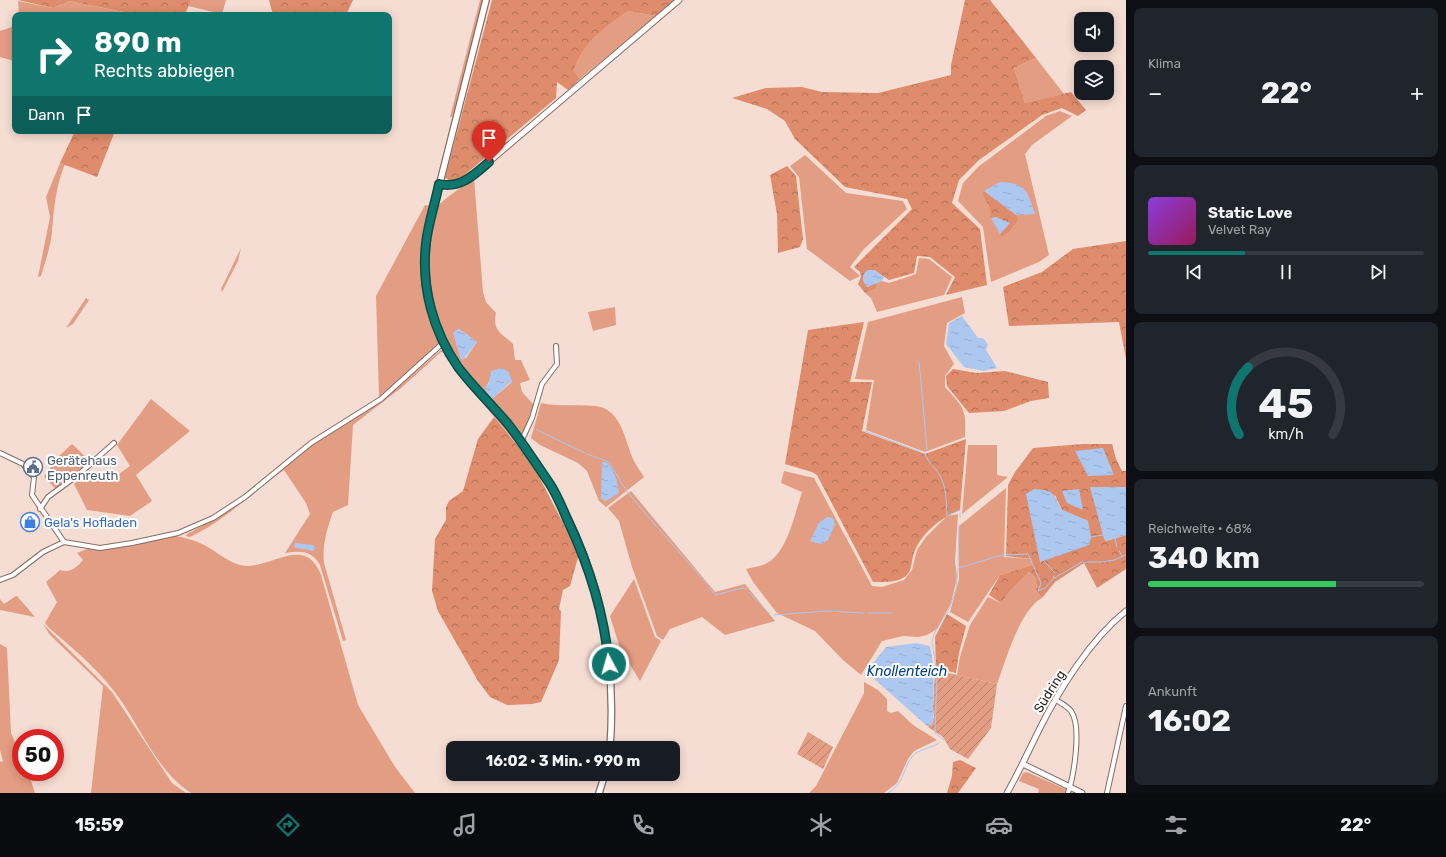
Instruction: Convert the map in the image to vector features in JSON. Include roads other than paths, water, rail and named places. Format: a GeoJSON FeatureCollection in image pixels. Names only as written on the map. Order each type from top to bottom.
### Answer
{"type":"FeatureCollection","features":[{"type":"Feature","properties":{"kind":"main road"},"geometry":{"type":"LineString","coordinates":[[486,0],[439,184],[426,243],[425,260],[428,300],[443,343],[459,368],[500,414],[554,491],[592,576],[606,631],[612,686],[610,741]]}},
{"type":"Feature","properties":{"kind":"main road"},"geometry":{"type":"LineString","coordinates":[[600,793],[603,781]]}},
{"type":"Feature","properties":{"kind":"street"},"geometry":{"type":"LineString","coordinates":[[439,184],[448,186],[456,185],[477,172],[679,0]]}},
{"type":"Feature","properties":{"kind":"street"},"geometry":{"type":"LineString","coordinates":[[0,580],[14,575],[43,552],[64,542],[100,548],[125,544],[178,533],[213,518],[245,497],[311,443],[381,399],[443,343]]}},
{"type":"Feature","properties":{"kind":"street"},"geometry":{"type":"LineString","coordinates":[[521,442],[532,418],[542,384],[557,364],[556,346]]}},
{"type":"Feature","properties":{"kind":"street"},"geometry":{"type":"LineString","coordinates":[[40,509],[48,497],[78,475],[114,443]]}},
{"type":"Feature","properties":{"kind":"street"},"geometry":{"type":"LineString","coordinates":[[0,453],[23,464],[34,477],[32,495],[40,509],[64,542]]}},
{"type":"Feature","properties":{"kind":"street","name":"Südring"},"geometry":{"type":"LineString","coordinates":[[1007,793],[1023,764],[1040,727],[1056,700],[1103,631],[1126,611]]}},
{"type":"Feature","properties":{"kind":"street"},"geometry":{"type":"LineString","coordinates":[[1056,700],[1072,712],[1076,728],[1070,787],[1068,793]]}},
{"type":"Feature","properties":{"kind":"street"},"geometry":{"type":"LineString","coordinates":[[1107,793],[1126,706]]}},
{"type":"Feature","properties":{"kind":"street"},"geometry":{"type":"LineString","coordinates":[[1023,764],[1082,793]]}},
{"type":"Feature","properties":{"kind":"water"},"geometry":{"type":"Polygon","coordinates":[[[1000,182],[1021,186],[1028,194],[1035,214],[1016,215],[984,191],[1000,182]]]}},
{"type":"Feature","properties":{"kind":"water"},"geometry":{"type":"Polygon","coordinates":[[[996,217],[1010,223],[1000,234],[991,218],[996,217]]]}},
{"type":"Feature","properties":{"kind":"water"},"geometry":{"type":"Polygon","coordinates":[[[867,270],[874,270],[884,277],[882,281],[867,287],[863,278],[867,270]]]}},
{"type":"Feature","properties":{"kind":"water"},"geometry":{"type":"Polygon","coordinates":[[[962,316],[978,338],[983,338],[988,344],[986,350],[997,368],[984,371],[964,367],[946,344],[949,323],[962,316]]]}},
{"type":"Feature","properties":{"kind":"water"},"geometry":{"type":"Polygon","coordinates":[[[459,329],[477,342],[463,360],[461,359],[453,333],[459,329]]]}},
{"type":"Feature","properties":{"kind":"water"},"geometry":{"type":"Polygon","coordinates":[[[501,368],[509,372],[512,381],[492,399],[484,388],[489,383],[491,371],[501,368]]]}},
{"type":"Feature","properties":{"kind":"water"},"geometry":{"type":"Polygon","coordinates":[[[1103,448],[1114,475],[1088,476],[1075,451],[1103,448]]]}},
{"type":"Feature","properties":{"kind":"water"},"geometry":{"type":"Polygon","coordinates":[[[602,462],[606,462],[611,468],[617,480],[619,493],[606,501],[601,499],[602,462]]]}},
{"type":"Feature","properties":{"kind":"water"},"geometry":{"type":"Polygon","coordinates":[[[1090,487],[1126,487],[1126,535],[1106,541],[1104,539],[1090,487]]]}},
{"type":"Feature","properties":{"kind":"water"},"geometry":{"type":"Polygon","coordinates":[[[1034,489],[1049,492],[1055,496],[1062,510],[1088,521],[1091,537],[1089,545],[1040,562],[1026,494],[1034,489]]]}},
{"type":"Feature","properties":{"kind":"water"},"geometry":{"type":"Polygon","coordinates":[[[1079,489],[1083,510],[1067,503],[1062,491],[1079,489]]]}},
{"type":"Feature","properties":{"kind":"water"},"geometry":{"type":"Polygon","coordinates":[[[827,517],[833,518],[835,524],[828,540],[821,544],[810,541],[819,523],[827,517]]]}},
{"type":"Feature","properties":{"kind":"water"},"geometry":{"type":"Polygon","coordinates":[[[295,543],[313,545],[316,549],[313,551],[296,548],[294,547],[295,543]]]}},
{"type":"Feature","properties":{"kind":"water","name":"Knollenteich"},"geometry":{"type":"Polygon","coordinates":[[[916,643],[930,646],[933,662],[933,717],[932,724],[928,727],[872,677],[869,668],[886,647],[916,643]]]}},
{"type":"Feature","properties":{"kind":"waterway"},"geometry":{"type":"LineString","coordinates":[[919,361],[927,449],[925,453],[929,462],[942,479],[946,494],[947,516],[960,510],[960,517]]}},
{"type":"Feature","properties":{"kind":"waterway"},"geometry":{"type":"LineString","coordinates":[[537,430],[585,453]]}},
{"type":"Feature","properties":{"kind":"waterway"},"geometry":{"type":"LineString","coordinates":[[865,431],[921,452]]}},
{"type":"Feature","properties":{"kind":"waterway"},"geometry":{"type":"LineString","coordinates":[[587,454],[609,462],[626,490],[707,584]]}},
{"type":"Feature","properties":{"kind":"waterway"},"geometry":{"type":"LineString","coordinates":[[958,567],[959,524]]}},
{"type":"Feature","properties":{"kind":"waterway"},"geometry":{"type":"LineString","coordinates":[[1091,537],[1103,535]]}},
{"type":"Feature","properties":{"kind":"waterway"},"geometry":{"type":"LineString","coordinates":[[1115,538],[1117,547]]}},
{"type":"Feature","properties":{"kind":"waterway"},"geometry":{"type":"LineString","coordinates":[[1119,551],[1122,556]]}},
{"type":"Feature","properties":{"kind":"waterway"},"geometry":{"type":"LineString","coordinates":[[944,740],[935,733],[937,673],[932,642],[934,634],[950,607],[956,589],[958,568],[1002,555],[1028,554],[1041,583],[1038,591],[1045,588],[1054,578]]}},
{"type":"Feature","properties":{"kind":"waterway"},"geometry":{"type":"LineString","coordinates":[[1053,576],[1054,578],[1082,562],[1114,560],[1126,555]]}},
{"type":"Feature","properties":{"kind":"waterway"},"geometry":{"type":"LineString","coordinates":[[1044,561],[1054,572]]}},
{"type":"Feature","properties":{"kind":"waterway"},"geometry":{"type":"LineString","coordinates":[[709,587],[715,595],[743,588],[746,589]]}},
{"type":"Feature","properties":{"kind":"waterway"},"geometry":{"type":"LineString","coordinates":[[749,592],[769,613]]}},
{"type":"Feature","properties":{"kind":"waterway"},"geometry":{"type":"LineString","coordinates":[[774,615],[827,611],[864,613]]}},
{"type":"Feature","properties":{"kind":"waterway"},"geometry":{"type":"LineString","coordinates":[[868,613],[891,613]]}},
{"type":"Feature","properties":{"kind":"waterway"},"geometry":{"type":"LineString","coordinates":[[888,793],[898,784],[908,763],[915,754],[939,743]]}},
{"type":"Feature","properties":{"kind":"place","name":"Gerätehaus Eppenreuth"},"geometry":{"type":"Point","coordinates":[33,467]}},
{"type":"Feature","properties":{"kind":"place","name":"Gela's Hofladen"},"geometry":{"type":"Point","coordinates":[30,522]}}]}
